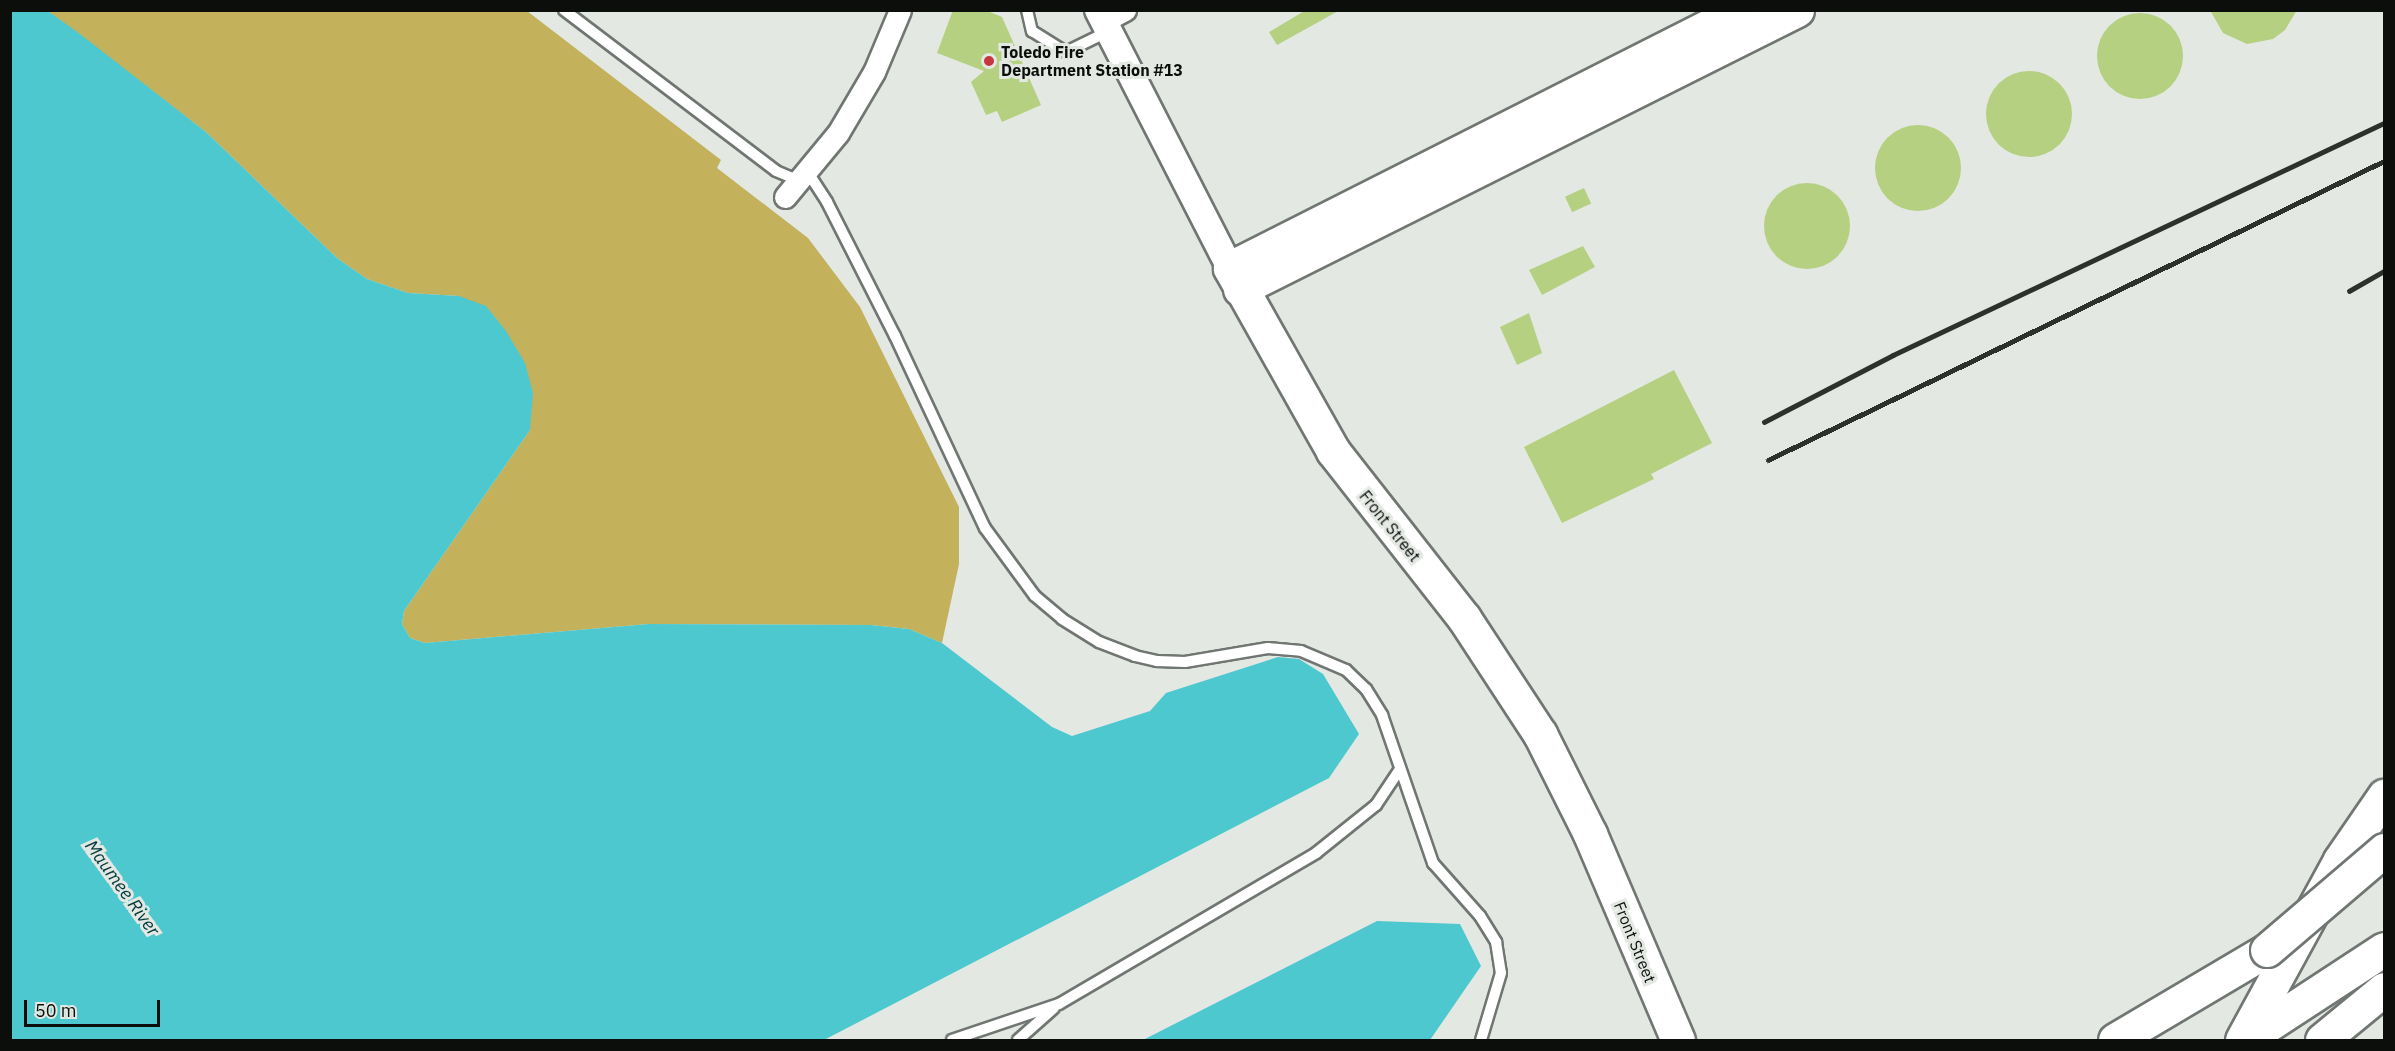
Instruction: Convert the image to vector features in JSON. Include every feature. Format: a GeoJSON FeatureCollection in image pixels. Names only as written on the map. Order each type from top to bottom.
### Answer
{"type":"FeatureCollection","features":[{"type":"Feature","properties":{"kind":"main road"},"geometry":{"type":"LineString","coordinates":[[1235,278],[1740,10]]}},
{"type":"Feature","properties":{"kind":"main road"},"geometry":{"type":"LineString","coordinates":[[1235,278],[1797,10]]}},
{"type":"Feature","properties":{"kind":"main road","name":"Front Street"},"geometry":{"type":"LineString","coordinates":[[1235,278],[1333,451],[1464,618],[1540,734],[1590,834],[1678,1041]]}},
{"type":"Feature","properties":{"kind":"main road"},"geometry":{"type":"LineString","coordinates":[[2243,1041],[2340,860],[2385,796]]}},
{"type":"Feature","properties":{"kind":"main road"},"geometry":{"type":"LineString","coordinates":[[2267,950],[2385,850]]}},
{"type":"Feature","properties":{"kind":"main road"},"geometry":{"type":"LineString","coordinates":[[2115,1041],[2267,950],[2385,873]]}},
{"type":"Feature","properties":{"kind":"main road"},"geometry":{"type":"LineString","coordinates":[[2243,1041],[2385,949]]}},
{"type":"Feature","properties":{"kind":"main road"},"geometry":{"type":"LineString","coordinates":[[2322,1041],[2385,989]]}},
{"type":"Feature","properties":{"kind":"street"},"geometry":{"type":"LineString","coordinates":[[797,183],[838,134],[874,72],[900,10]]}},
{"type":"Feature","properties":{"kind":"street","name":"Front Street"},"geometry":{"type":"LineString","coordinates":[[1109,18],[1235,278]]}},
{"type":"Feature","properties":{"kind":"lane"},"geometry":{"type":"LineString","coordinates":[[564,10],[776,171],[827,202],[895,336],[985,528],[1035,596],[1062,619],[1099,642],[1157,662],[1185,662],[1268,648],[1301,651],[1325,658],[1346,670],[1366,689],[1382,715],[1433,863],[1480,916],[1496,942],[1501,974],[1481,1041]]}},
{"type":"Feature","properties":{"kind":"lane"},"geometry":{"type":"LineString","coordinates":[[1027,10],[1032,32],[1066,52],[1109,18]]}},
{"type":"Feature","properties":{"kind":"lane"},"geometry":{"type":"LineString","coordinates":[[1018,1041],[1059,1004],[1350,830],[1377,805],[1400,769]]}},
{"type":"Feature","properties":{"kind":"lane"},"geometry":{"type":"LineString","coordinates":[[952,1041],[1059,1004]]}},
{"type":"Feature","properties":{"kind":"shaded area"},"geometry":{"type":"Polygon","coordinates":[[[48,11],[527,11],[721,160],[717,168],[808,238],[860,307],[959,507],[959,564],[942,643],[909,629],[871,625],[649,624],[425,643],[410,638],[402,624],[404,611],[530,430],[459,296],[408,293],[367,279],[337,258],[206,132],[48,11]]]}},
{"type":"Feature","properties":{"kind":"water","name":"Maumee River"},"geometry":{"type":"Polygon","coordinates":[[[10,11],[48,11],[80,34],[206,132],[337,258],[367,279],[408,293],[459,296],[486,306],[506,331],[525,363],[533,393],[530,430],[404,611],[402,624],[410,638],[425,643],[649,624],[871,625],[909,629],[942,643],[1052,727],[1072,736],[1150,711],[1166,693],[1278,657],[1299,659],[1323,674],[1359,734],[1329,778],[824,1040],[11,1040],[10,11]]]}},
{"type":"Feature","properties":{"kind":"water"},"geometry":{"type":"Polygon","coordinates":[[[1377,921],[1460,924],[1481,966],[1430,1040],[1143,1040],[1377,921]]]}},
{"type":"Feature","properties":{"kind":"building","name":"Toledo Fire Department Station #13"},"geometry":{"type":"Polygon","coordinates":[[[953,10],[985,10],[1002,17],[1041,105],[1002,122],[997,111],[986,115],[971,82],[984,71],[937,53],[953,10]]]}},
{"type":"Feature","properties":{"kind":"building"},"geometry":{"type":"Polygon","coordinates":[[[1306,10],[1340,10],[1277,45],[1269,32],[1306,10]]]}},
{"type":"Feature","properties":{"kind":"building"},"geometry":{"type":"Polygon","coordinates":[[[2210,10],[2297,10],[2285,30],[2273,39],[2247,44],[2223,33],[2210,10]]]}},
{"type":"Feature","properties":{"kind":"building"},"geometry":{"type":"Polygon","coordinates":[[[2140,13],[2164,20],[2176,32],[2183,56],[2176,80],[2164,92],[2140,99],[2116,92],[2104,80],[2097,56],[2104,32],[2116,20],[2140,13]]]}},
{"type":"Feature","properties":{"kind":"building"},"geometry":{"type":"Polygon","coordinates":[[[2029,71],[2053,78],[2065,90],[2072,114],[2065,138],[2053,150],[2029,157],[2005,150],[1993,138],[1986,114],[1993,90],[2005,78],[2029,71]]]}},
{"type":"Feature","properties":{"kind":"building"},"geometry":{"type":"Polygon","coordinates":[[[1918,125],[1942,132],[1954,144],[1961,168],[1954,192],[1942,204],[1918,211],[1894,204],[1882,192],[1875,168],[1882,144],[1894,132],[1918,125]]]}},
{"type":"Feature","properties":{"kind":"building"},"geometry":{"type":"Polygon","coordinates":[[[1807,183],[1831,190],[1843,202],[1850,226],[1843,250],[1831,262],[1807,269],[1783,262],[1771,250],[1764,226],[1771,202],[1783,190],[1807,183]]]}},
{"type":"Feature","properties":{"kind":"building"},"geometry":{"type":"Polygon","coordinates":[[[1584,188],[1591,203],[1572,212],[1565,197],[1584,188]]]}},
{"type":"Feature","properties":{"kind":"building"},"geometry":{"type":"Polygon","coordinates":[[[1583,246],[1595,267],[1542,295],[1529,270],[1583,246]]]}},
{"type":"Feature","properties":{"kind":"building"},"geometry":{"type":"Polygon","coordinates":[[[1529,313],[1542,353],[1517,365],[1500,327],[1529,313]]]}},
{"type":"Feature","properties":{"kind":"building"},"geometry":{"type":"Polygon","coordinates":[[[1674,370],[1712,443],[1651,474],[1654,479],[1562,523],[1524,447],[1674,370]]]}},
{"type":"Feature","properties":{"kind":"railway"},"geometry":{"type":"LineString","coordinates":[[1764,422],[1893,355],[2384,123]]}},
{"type":"Feature","properties":{"kind":"railway"},"geometry":{"type":"LineString","coordinates":[[1768,460],[2384,161]]}},
{"type":"Feature","properties":{"kind":"railway"},"geometry":{"type":"LineString","coordinates":[[2349,291],[2384,271]]}},
{"type":"Feature","properties":{"kind":"place","name":"Toledo Fire Department Station #13"},"geometry":{"type":"Point","coordinates":[989,61]}}]}
